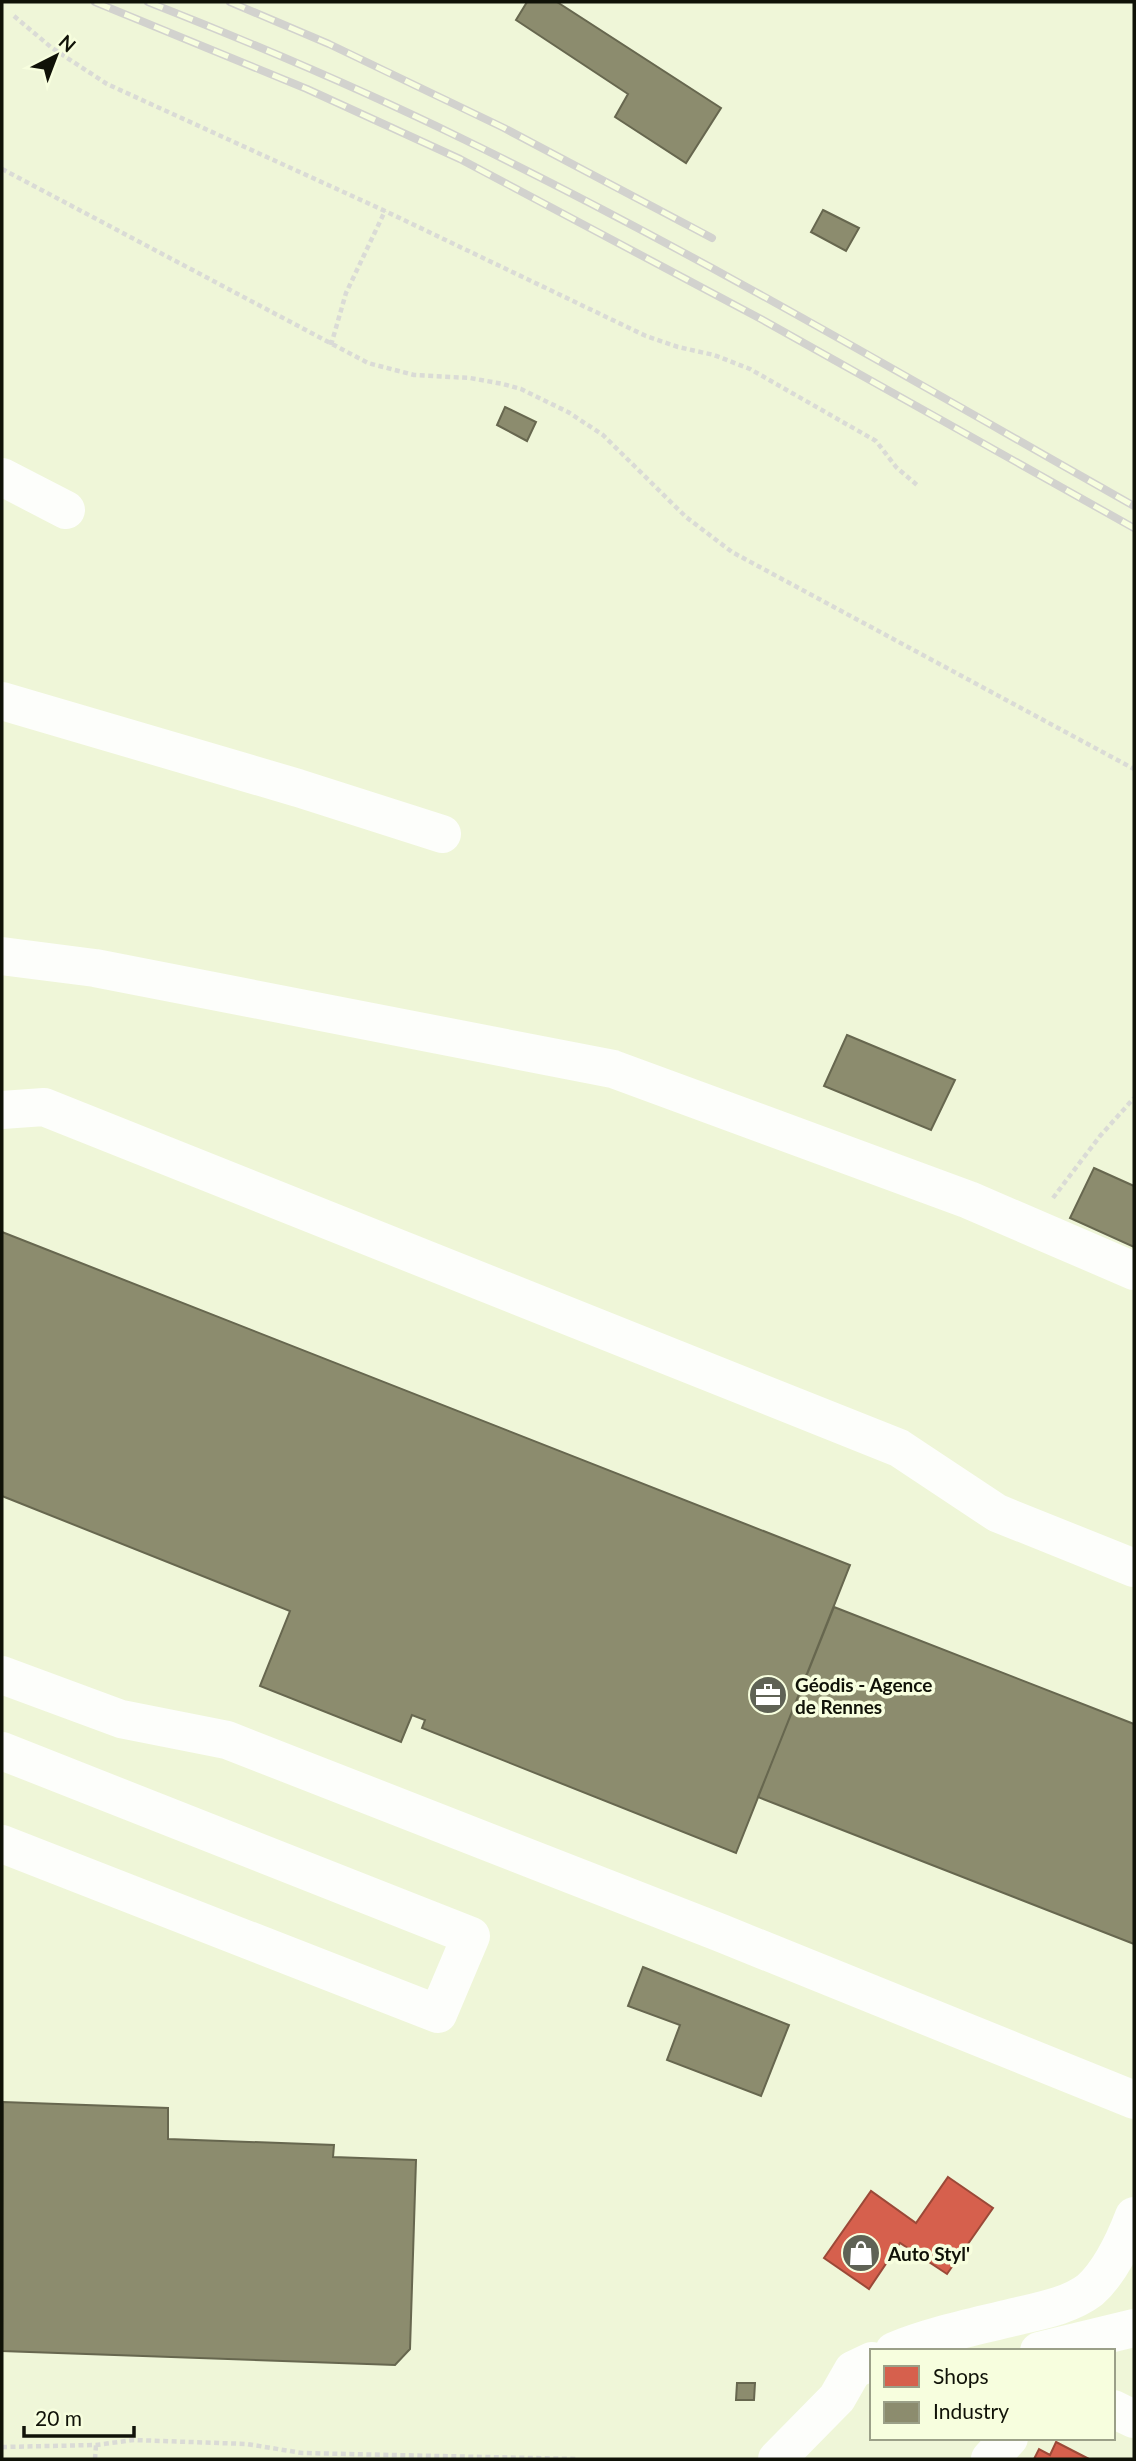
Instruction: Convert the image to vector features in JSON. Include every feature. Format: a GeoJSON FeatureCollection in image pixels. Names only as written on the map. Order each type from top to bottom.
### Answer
{"type":"FeatureCollection","features":[{"type":"Feature","properties":{"kind":"lane"},"geometry":{"type":"LineString","coordinates":[[2,477],[66,510]]}},
{"type":"Feature","properties":{"kind":"lane"},"geometry":{"type":"LineString","coordinates":[[2,701],[298,788],[442,834]]}},
{"type":"Feature","properties":{"kind":"lane"},"geometry":{"type":"LineString","coordinates":[[2,956],[95,968],[613,1069],[969,1200],[1134,1271]]}},
{"type":"Feature","properties":{"kind":"lane"},"geometry":{"type":"LineString","coordinates":[[2,1110],[44,1107],[899,1448],[997,1513],[1134,1568]]}},
{"type":"Feature","properties":{"kind":"lane"},"geometry":{"type":"LineString","coordinates":[[2,1675],[121,1719],[227,1740],[721,1933],[1134,2100]]}},
{"type":"Feature","properties":{"kind":"lane"},"geometry":{"type":"LineString","coordinates":[[2,1751],[471,1936],[438,2014],[2,1844]]}},
{"type":"Feature","properties":{"kind":"lane"},"geometry":{"type":"LineString","coordinates":[[900,2349],[943,2334],[1059,2305],[1089,2291],[1108,2269],[1126,2238],[1134,2216]]}},
{"type":"Feature","properties":{"kind":"lane"},"geometry":{"type":"LineString","coordinates":[[1048,2349],[1134,2329]]}},
{"type":"Feature","properties":{"kind":"lane"},"geometry":{"type":"LineString","coordinates":[[777,2459],[855,2398],[853,2370],[870,2362]]}},
{"type":"Feature","properties":{"kind":"lane"},"geometry":{"type":"LineString","coordinates":[[1115,2410],[1134,2419]]}},
{"type":"Feature","properties":{"kind":"lane"},"geometry":{"type":"LineString","coordinates":[[990,2459],[1007,2440]]}},
{"type":"Feature","properties":{"kind":"path"},"geometry":{"type":"LineString","coordinates":[[14,16],[52,48],[107,84],[385,211],[646,336],[714,355],[750,369],[876,441],[896,467],[917,485]]}},
{"type":"Feature","properties":{"kind":"path"},"geometry":{"type":"LineString","coordinates":[[2,169],[368,363],[414,375],[470,378],[521,389],[568,412],[603,435],[686,517],[732,552],[1134,769]]}},
{"type":"Feature","properties":{"kind":"path"},"geometry":{"type":"LineString","coordinates":[[331,345],[346,293],[385,211]]}},
{"type":"Feature","properties":{"kind":"path"},"geometry":{"type":"LineString","coordinates":[[1034,1228],[1100,1136],[1134,1098]]}},
{"type":"Feature","properties":{"kind":"path"},"geometry":{"type":"LineString","coordinates":[[2,2446],[159,2441],[247,2444],[302,2453],[577,2459]]}},
{"type":"Feature","properties":{"kind":"path"},"geometry":{"type":"LineString","coordinates":[[95,2459],[96,2445]]}},
{"type":"Feature","properties":{"kind":"shaded area"},"geometry":{"type":"Polygon","coordinates":[[[2,2],[1134,2],[1134,2459],[2,2459],[2,2]]]}},
{"type":"Feature","properties":{"kind":"building: Shops"},"geometry":{"type":"Polygon","coordinates":[[[948,2177],[993,2208],[947,2274],[900,2243],[869,2289],[824,2258],[871,2191],[916,2223],[948,2177]]]}},
{"type":"Feature","properties":{"kind":"building: Shops"},"geometry":{"type":"Polygon","coordinates":[[[1056,2442],[1089,2459],[1034,2459],[1039,2449],[1050,2455],[1056,2442]]]}},
{"type":"Feature","properties":{"kind":"building: Industry"},"geometry":{"type":"Polygon","coordinates":[[[527,2],[557,2],[721,108],[686,163],[615,117],[628,94],[516,20],[527,2]]]}},
{"type":"Feature","properties":{"kind":"building: Industry"},"geometry":{"type":"Polygon","coordinates":[[[823,210],[859,228],[846,251],[811,232],[823,210]]]}},
{"type":"Feature","properties":{"kind":"building: Industry"},"geometry":{"type":"Polygon","coordinates":[[[505,407],[536,422],[527,441],[497,425],[505,407]]]}},
{"type":"Feature","properties":{"kind":"building: Industry"},"geometry":{"type":"Polygon","coordinates":[[[847,1035],[955,1080],[931,1130],[824,1086],[847,1035]]]}},
{"type":"Feature","properties":{"kind":"building: Industry"},"geometry":{"type":"Polygon","coordinates":[[[1094,1168],[1134,1186],[1134,1247],[1070,1218],[1094,1168]]]}},
{"type":"Feature","properties":{"kind":"building: Industry"},"geometry":{"type":"Polygon","coordinates":[[[2,1232],[850,1565],[736,1853],[422,1728],[425,1720],[412,1715],[401,1742],[260,1686],[290,1611],[2,1496],[2,1232]]]}},
{"type":"Feature","properties":{"kind":"building: Industry"},"geometry":{"type":"Polygon","coordinates":[[[834,1607],[1134,1724],[1134,1944],[758,1797],[834,1607]]]}},
{"type":"Feature","properties":{"kind":"building: Industry"},"geometry":{"type":"Polygon","coordinates":[[[643,1967],[789,2025],[761,2096],[667,2060],[680,2025],[628,2006],[643,1967]]]}},
{"type":"Feature","properties":{"kind":"building: Industry"},"geometry":{"type":"Polygon","coordinates":[[[3,2102],[168,2108],[168,2139],[334,2145],[333,2157],[416,2160],[410,2349],[395,2365],[2,2351],[3,2102]]]}},
{"type":"Feature","properties":{"kind":"building: Industry"},"geometry":{"type":"Polygon","coordinates":[[[737,2383],[755,2383],[754,2400],[736,2400],[737,2383]]]}},
{"type":"Feature","properties":{"kind":"railway"},"geometry":{"type":"LineString","coordinates":[[95,2],[307,89],[460,159],[761,319],[1134,528]]}},
{"type":"Feature","properties":{"kind":"railway"},"geometry":{"type":"LineString","coordinates":[[148,2],[347,85],[550,182],[802,318],[1134,506]]}},
{"type":"Feature","properties":{"kind":"railway"},"geometry":{"type":"LineString","coordinates":[[230,2],[329,44],[504,128],[712,238]]}},
{"type":"Feature","properties":{"kind":"place","name":"Géodis - Agence de Rennes"},"geometry":{"type":"Point","coordinates":[768,1695]}},
{"type":"Feature","properties":{"kind":"place","name":"Auto Styl'"},"geometry":{"type":"Point","coordinates":[861,2253]}}]}
